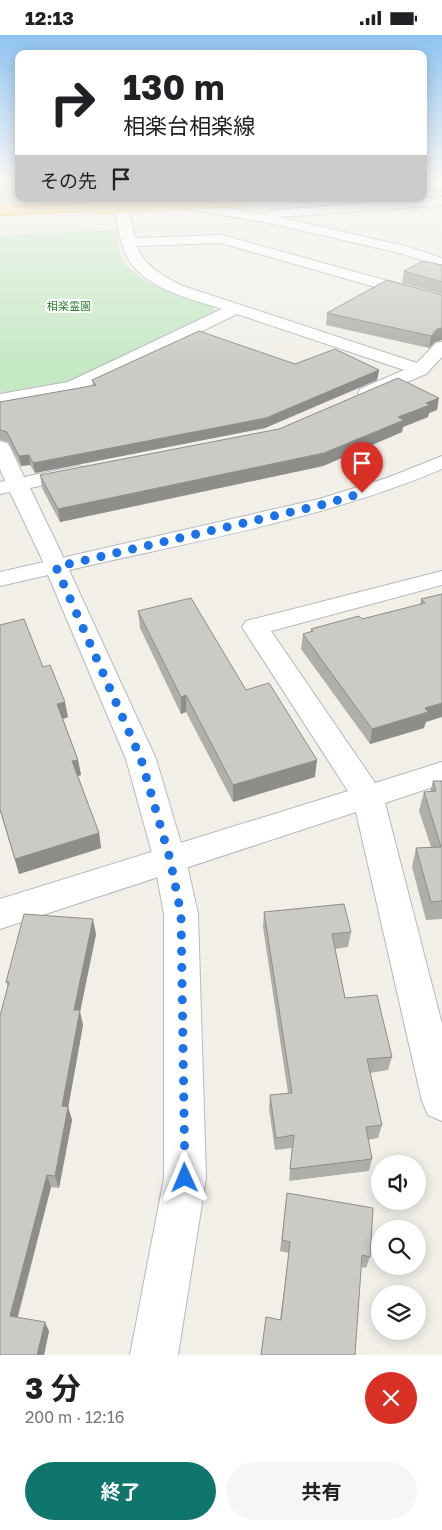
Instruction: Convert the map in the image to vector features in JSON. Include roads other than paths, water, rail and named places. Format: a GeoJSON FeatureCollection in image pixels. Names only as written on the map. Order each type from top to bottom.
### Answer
{"type":"FeatureCollection","features":[{"type":"Feature","properties":{"kind":"street"},"geometry":{"type":"LineString","coordinates":[[129,244],[131,254],[138,265],[152,277],[175,288],[420,369]]}},
{"type":"Feature","properties":{"kind":"street"},"geometry":{"type":"LineString","coordinates":[[238,244],[442,301]]}},
{"type":"Feature","properties":{"kind":"street"},"geometry":{"type":"LineString","coordinates":[[376,244],[404,250],[442,263]]}},
{"type":"Feature","properties":{"kind":"street"},"geometry":{"type":"LineString","coordinates":[[0,400],[73,387],[235,309]]}},
{"type":"Feature","properties":{"kind":"street"},"geometry":{"type":"LineString","coordinates":[[350,400],[420,369],[442,347]]}},
{"type":"Feature","properties":{"kind":"street"},"geometry":{"type":"LineString","coordinates":[[0,447],[8,486],[56,567],[141,759],[170,859],[181,914],[185,1178],[154,1355]]}},
{"type":"Feature","properties":{"kind":"street"},"geometry":{"type":"LineString","coordinates":[[0,579],[325,504],[394,482],[442,462]]}},
{"type":"Feature","properties":{"kind":"street"},"geometry":{"type":"LineString","coordinates":[[8,486],[95,469]]}},
{"type":"Feature","properties":{"kind":"street"},"geometry":{"type":"LineString","coordinates":[[442,578],[255,627],[368,797],[442,1101]]}},
{"type":"Feature","properties":{"kind":"street"},"geometry":{"type":"LineString","coordinates":[[0,914],[442,773]]}},
{"type":"Feature","properties":{"kind":"park label","name":"相楽霊園"},"geometry":{"type":"Point","coordinates":[69,305]}}]}
